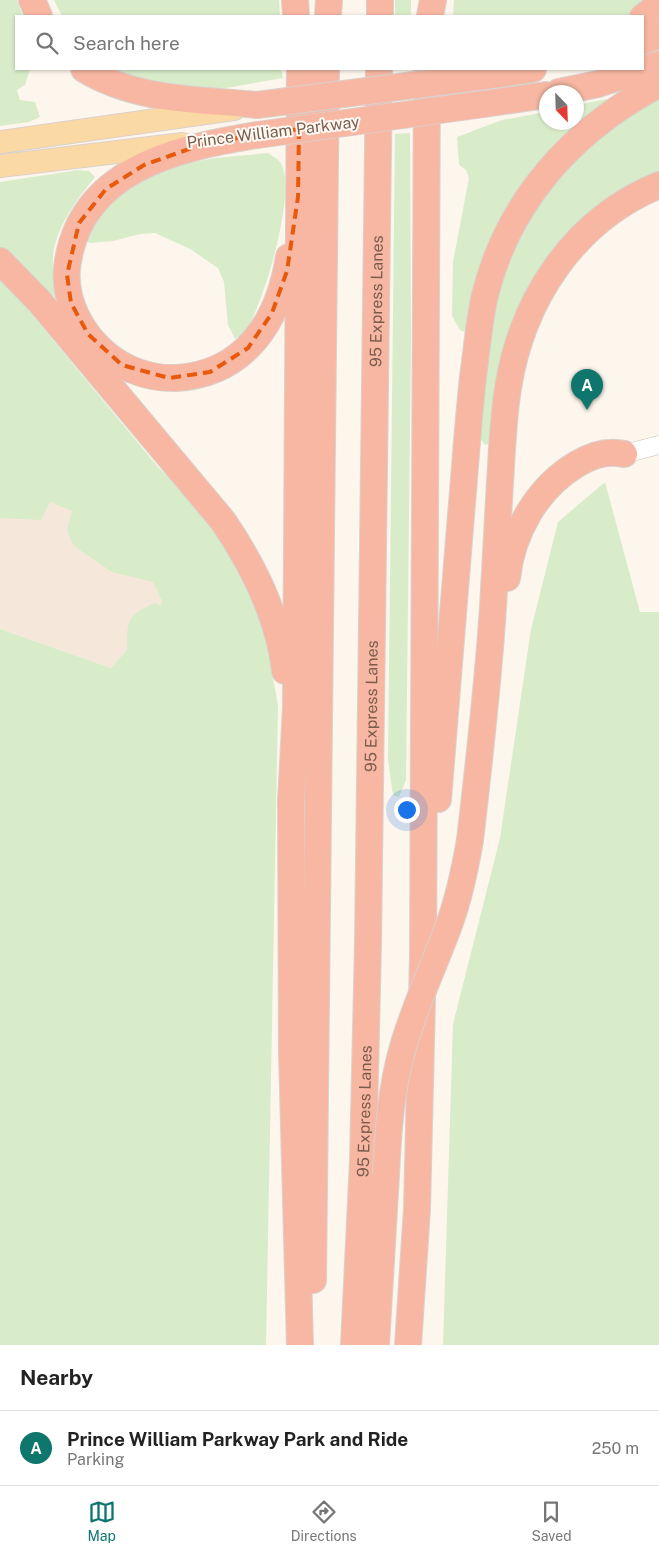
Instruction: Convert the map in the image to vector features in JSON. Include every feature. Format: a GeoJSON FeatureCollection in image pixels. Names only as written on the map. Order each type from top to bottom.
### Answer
{"type":"FeatureCollection","features":[{"type":"Feature","properties":{"kind":"highway"},"geometry":{"type":"LineString","coordinates":[[32,0],[38,15]]}},
{"type":"Feature","properties":{"kind":"highway"},"geometry":{"type":"LineString","coordinates":[[294,0],[296,15]]}},
{"type":"Feature","properties":{"kind":"highway"},"geometry":{"type":"LineString","coordinates":[[301,0],[301,15]]}},
{"type":"Feature","properties":{"kind":"highway"},"geometry":{"type":"LineString","coordinates":[[327,15],[328,0]]}},
{"type":"Feature","properties":{"kind":"highway"},"geometry":{"type":"LineString","coordinates":[[380,0],[380,15]]}},
{"type":"Feature","properties":{"kind":"highway"},"geometry":{"type":"LineString","coordinates":[[428,0],[429,15]]}},
{"type":"Feature","properties":{"kind":"highway"},"geometry":{"type":"LineString","coordinates":[[429,15],[433,0]]}},
{"type":"Feature","properties":{"kind":"highway"},"geometry":{"type":"LineString","coordinates":[[644,16],[659,6]]}},
{"type":"Feature","properties":{"kind":"highway"},"geometry":{"type":"LineString","coordinates":[[644,41],[659,35]]}},
{"type":"Feature","properties":{"kind":"highway"},"geometry":{"type":"LineString","coordinates":[[644,69],[659,64]]}},
{"type":"Feature","properties":{"kind":"highway"},"geometry":{"type":"LineString","coordinates":[[86,70],[114,85],[142,93],[257,106]]}},
{"type":"Feature","properties":{"kind":"highway"},"geometry":{"type":"LineString","coordinates":[[291,791],[296,697],[300,70]]}},
{"type":"Feature","properties":{"kind":"highway"},"geometry":{"type":"LineString","coordinates":[[311,1345],[317,1072],[326,70]]}},
{"type":"Feature","properties":{"kind":"highway","name":"95 Express Lanes"},"geometry":{"type":"LineString","coordinates":[[354,1345],[363,1161],[368,953],[379,70]]}},
{"type":"Feature","properties":{"kind":"highway"},"geometry":{"type":"LineString","coordinates":[[408,1345],[416,1209],[423,957],[427,70]]}},
{"type":"Feature","properties":{"kind":"highway"},"geometry":{"type":"LineString","coordinates":[[485,76],[506,70]]}},
{"type":"Feature","properties":{"kind":"highway","name":"Prince William Parkway"},"geometry":{"type":"LineString","coordinates":[[257,106],[526,70]]}},
{"type":"Feature","properties":{"kind":"highway"},"geometry":{"type":"LineString","coordinates":[[584,87],[641,70]]}},
{"type":"Feature","properties":{"kind":"highway"},"geometry":{"type":"LineString","coordinates":[[422,870],[436,825],[468,428],[479,327],[486,294],[496,262],[510,231],[530,197],[560,158],[607,114],[659,84]]}},
{"type":"Feature","properties":{"kind":"highway","name":"Prince William Parkway"},"geometry":{"type":"LineString","coordinates":[[257,135],[539,96]]}},
{"type":"Feature","properties":{"kind":"highway"},"geometry":{"type":"LineString","coordinates":[[257,135],[206,143],[167,155],[118,180],[94,201],[79,223],[73,239],[67,275],[71,303],[88,334],[108,355],[122,365],[152,376],[190,377],[210,372],[237,358],[262,328],[280,292],[287,271],[298,197]]}},
{"type":"Feature","properties":{"kind":"highway"},"geometry":{"type":"LineString","coordinates":[[376,1345],[388,1129],[402,1048],[414,1010],[450,924],[470,840],[488,677],[504,418],[509,380],[523,329],[548,277],[580,237],[626,201],[659,185]]}},
{"type":"Feature","properties":{"kind":"highway"},"geometry":{"type":"LineString","coordinates":[[0,261],[39,301],[214,508],[245,554],[270,612],[284,668],[291,791],[292,1063],[300,1345]]}},
{"type":"Feature","properties":{"kind":"highway"},"geometry":{"type":"LineString","coordinates":[[488,677],[505,601],[512,553],[526,518],[535,503],[561,476],[584,461],[610,451],[624,454]]}},
{"type":"Feature","properties":{"kind":"main road","name":"Prince William Parkway"},"geometry":{"type":"LineString","coordinates":[[0,142],[168,120],[257,106]]}},
{"type":"Feature","properties":{"kind":"main road","name":"Prince William Parkway"},"geometry":{"type":"LineString","coordinates":[[0,166],[257,135]]}},
{"type":"Feature","properties":{"kind":"street"},"geometry":{"type":"LineString","coordinates":[[624,454],[659,446]]}},
{"type":"Feature","properties":{"kind":"highlighted area"},"geometry":{"type":"Polygon","coordinates":[[[299,129],[298,197],[287,271],[272,313],[248,348],[210,372],[169,378],[122,365],[88,334],[71,303],[67,275],[79,223],[106,189],[144,165],[206,143],[299,129]]]}},
{"type":"Feature","properties":{"kind":"shaded area"},"geometry":{"type":"Polygon","coordinates":[[[0,351],[210,583],[154,683],[0,629],[0,351]]]}},
{"type":"Feature","properties":{"kind":"green space"},"geometry":{"type":"Polygon","coordinates":[[[0,0],[17,0],[23,15],[15,15],[15,70],[30,70],[25,85],[17,90],[20,100],[35,102],[40,117],[29,122],[0,126],[0,0]]]}},
{"type":"Feature","properties":{"kind":"green space"},"geometry":{"type":"Polygon","coordinates":[[[54,0],[279,0],[280,15],[62,15],[54,0]]]}},
{"type":"Feature","properties":{"kind":"green space"},"geometry":{"type":"Polygon","coordinates":[[[395,0],[411,0],[411,15],[395,15],[395,0]]]}},
{"type":"Feature","properties":{"kind":"green space"},"geometry":{"type":"Polygon","coordinates":[[[454,0],[655,0],[629,15],[453,15],[454,0]]]}},
{"type":"Feature","properties":{"kind":"green space"},"geometry":{"type":"Polygon","coordinates":[[[109,70],[281,70],[283,78],[215,90],[168,87],[109,70]]]}},
{"type":"Feature","properties":{"kind":"green space"},"geometry":{"type":"Polygon","coordinates":[[[659,97],[659,175],[551,263],[494,442],[485,445],[479,437],[490,325],[499,287],[518,241],[544,196],[576,157],[592,141],[608,129],[659,97]]]}},
{"type":"Feature","properties":{"kind":"green space"},"geometry":{"type":"Polygon","coordinates":[[[607,99],[612,103],[584,126],[584,104],[607,99]]]}},
{"type":"Feature","properties":{"kind":"green space"},"geometry":{"type":"Polygon","coordinates":[[[539,113],[539,130],[579,130],[572,136],[468,333],[460,330],[452,316],[453,262],[469,178],[466,170],[459,165],[457,137],[502,120],[539,113]]]}},
{"type":"Feature","properties":{"kind":"green space"},"geometry":{"type":"Polygon","coordinates":[[[410,133],[411,340],[406,780],[399,797],[393,795],[388,760],[395,134],[410,133]]]}},
{"type":"Feature","properties":{"kind":"green space"},"geometry":{"type":"Polygon","coordinates":[[[268,153],[280,162],[285,176],[282,219],[277,246],[262,296],[247,329],[235,339],[228,325],[224,282],[218,268],[190,249],[155,233],[140,234],[113,241],[90,243],[84,240],[102,207],[149,176],[183,164],[215,158],[268,153]]]}},
{"type":"Feature","properties":{"kind":"green space"},"geometry":{"type":"Polygon","coordinates":[[[78,170],[89,171],[95,177],[68,214],[58,235],[53,256],[57,299],[0,249],[0,182],[78,170]]]}},
{"type":"Feature","properties":{"kind":"green space"},"geometry":{"type":"Polygon","coordinates":[[[0,281],[20,300],[158,467],[205,513],[258,600],[278,705],[266,1345],[0,1345],[0,629],[111,668],[127,650],[127,632],[130,620],[139,611],[155,603],[160,605],[162,601],[153,582],[112,572],[74,546],[67,531],[72,511],[50,502],[41,520],[0,518],[0,281]]]}},
{"type":"Feature","properties":{"kind":"green space"},"geometry":{"type":"Polygon","coordinates":[[[605,482],[640,612],[659,612],[659,1345],[443,1345],[453,1024],[500,838],[531,629],[558,522],[605,482]]]}},
{"type":"Feature","properties":{"kind":"place","name":"Prince William Parkway Park and Ride"},"geometry":{"type":"Point","coordinates":[587,410]}}]}
